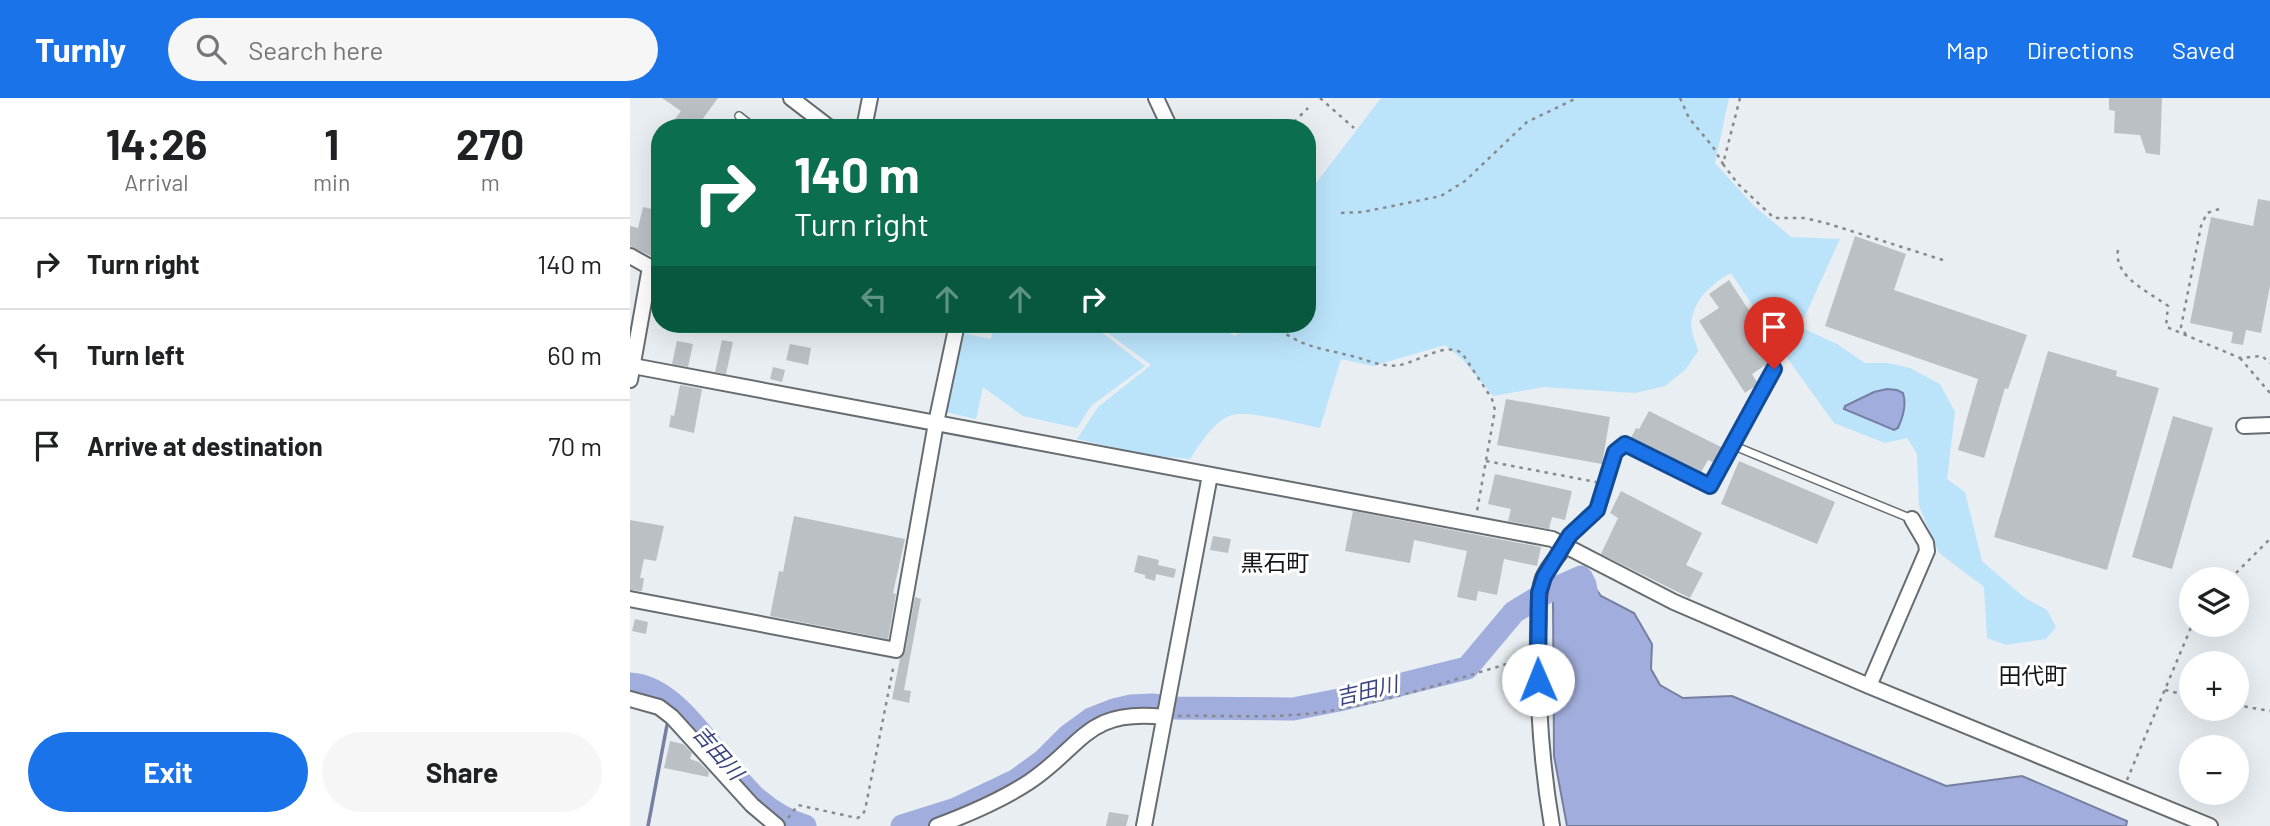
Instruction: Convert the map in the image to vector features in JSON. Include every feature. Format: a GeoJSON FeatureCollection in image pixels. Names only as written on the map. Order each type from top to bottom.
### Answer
{"type":"FeatureCollection","features":[{"type":"Feature","properties":{"kind":"street"},"geometry":{"type":"LineString","coordinates":[[791,98],[818,119]]}},
{"type":"Feature","properties":{"kind":"street"},"geometry":{"type":"LineString","coordinates":[[866,119],[870,98]]}},
{"type":"Feature","properties":{"kind":"street"},"geometry":{"type":"LineString","coordinates":[[1156,98],[1166,119]]}},
{"type":"Feature","properties":{"kind":"street"},"geometry":{"type":"LineString","coordinates":[[630,256],[650,267],[631,373],[936,423],[1552,539],[1674,602],[1869,686],[2210,826]]}},
{"type":"Feature","properties":{"kind":"street"},"geometry":{"type":"LineString","coordinates":[[630,599],[896,650],[936,423],[955,333]]}},
{"type":"Feature","properties":{"kind":"street"},"geometry":{"type":"LineString","coordinates":[[2244,426],[2270,425]]}},
{"type":"Feature","properties":{"kind":"street"},"geometry":{"type":"LineString","coordinates":[[1144,826],[1210,475]]}},
{"type":"Feature","properties":{"kind":"street"},"geometry":{"type":"LineString","coordinates":[[1869,686],[1927,551],[1926,543],[1912,519]]}},
{"type":"Feature","properties":{"kind":"street"},"geometry":{"type":"LineString","coordinates":[[1552,826],[1545,790],[1540,729],[1539,593],[1544,577],[1564,547]]}},
{"type":"Feature","properties":{"kind":"street"},"geometry":{"type":"LineString","coordinates":[[630,699],[659,708],[672,718],[752,806],[777,826]]}},
{"type":"Feature","properties":{"kind":"street"},"geometry":{"type":"LineString","coordinates":[[937,826],[972,814],[1026,784],[1042,773],[1088,730],[1101,723],[1131,716],[1164,716]]}},
{"type":"Feature","properties":{"kind":"lane"},"geometry":{"type":"LineString","coordinates":[[739,116],[743,119]]}},
{"type":"Feature","properties":{"kind":"lane"},"geometry":{"type":"LineString","coordinates":[[1564,547],[1570,535],[1597,510],[1615,452],[1625,444],[1710,486],[1774,369]]}},
{"type":"Feature","properties":{"kind":"lane"},"geometry":{"type":"LineString","coordinates":[[1732,445],[1912,519]]}},
{"type":"Feature","properties":{"kind":"path"},"geometry":{"type":"LineString","coordinates":[[1321,98],[1354,128]]}},
{"type":"Feature","properties":{"kind":"path"},"geometry":{"type":"LineString","coordinates":[[1341,213],[1363,212],[1441,196],[1465,181],[1527,122],[1577,98]]}},
{"type":"Feature","properties":{"kind":"path"},"geometry":{"type":"LineString","coordinates":[[1680,98],[1689,118],[1738,184],[1774,218],[1805,218],[1946,261]]}},
{"type":"Feature","properties":{"kind":"path"},"geometry":{"type":"LineString","coordinates":[[1723,164],[1740,98]]}},
{"type":"Feature","properties":{"kind":"path"},"geometry":{"type":"LineString","coordinates":[[1297,119],[1308,108]]}},
{"type":"Feature","properties":{"kind":"path"},"geometry":{"type":"LineString","coordinates":[[2186,335],[2181,327],[2201,226],[2207,213],[2219,209]]}},
{"type":"Feature","properties":{"kind":"path"},"geometry":{"type":"LineString","coordinates":[[2118,250],[2121,268],[2146,294],[2168,306],[2166,326],[2240,358],[2270,393]]}},
{"type":"Feature","properties":{"kind":"path"},"geometry":{"type":"LineString","coordinates":[[1284,333],[1317,350],[1381,364],[1401,365],[1444,350],[1455,349],[1462,353],[1492,399],[1494,410],[1474,525]]}},
{"type":"Feature","properties":{"kind":"path"},"geometry":{"type":"LineString","coordinates":[[2240,358],[2262,356],[2270,363]]}},
{"type":"Feature","properties":{"kind":"path"},"geometry":{"type":"LineString","coordinates":[[1486,461],[1605,484]]}},
{"type":"Feature","properties":{"kind":"path"},"geometry":{"type":"LineString","coordinates":[[2242,567],[2270,539]]}},
{"type":"Feature","properties":{"kind":"path"},"geometry":{"type":"LineString","coordinates":[[2123,790],[2187,637]]}},
{"type":"Feature","properties":{"kind":"path"},"geometry":{"type":"LineString","coordinates":[[792,811],[798,805],[804,805],[857,818],[862,816],[896,650]]}},
{"type":"Feature","properties":{"kind":"path"},"geometry":{"type":"LineString","coordinates":[[1164,716],[1214,715],[1252,718],[1322,712],[1367,704],[1538,655]]}},
{"type":"Feature","properties":{"kind":"path"},"geometry":{"type":"LineString","coordinates":[[2165,690],[2179,693]]}},
{"type":"Feature","properties":{"kind":"path"},"geometry":{"type":"LineString","coordinates":[[2249,707],[2270,711]]}},
{"type":"Feature","properties":{"kind":"shaded area"},"geometry":{"type":"Polygon","coordinates":[[[1381,98],[1729,98],[1715,163],[1753,205],[1791,237],[1840,239],[1800,327],[1837,344],[1865,363],[1888,363],[1910,368],[1940,384],[1955,412],[1947,479],[1965,492],[1982,561],[2025,598],[2047,610],[2056,627],[2046,639],[2006,645],[1987,638],[1984,587],[1939,553],[1919,506],[1917,454],[1907,438],[1885,443],[1834,423],[1731,273],[1711,287],[1695,307],[1691,324],[1698,351],[1686,369],[1665,386],[1635,393],[1544,387],[1493,396],[1462,359],[1445,345],[1373,366],[1341,359],[1320,428],[1262,416],[1232,415],[1213,427],[1190,459],[1145,455],[1077,439],[1098,407],[1151,365],[1108,333],[1229,333],[1235,336],[1239,333],[1316,333],[1316,183],[1381,98]]]}},
{"type":"Feature","properties":{"kind":"shaded area"},"geometry":{"type":"Polygon","coordinates":[[[963,333],[991,339],[993,333],[1103,333],[1145,366],[1091,406],[1077,428],[1023,416],[983,387],[976,419],[946,412],[963,333]]]}},
{"type":"Feature","properties":{"kind":"shaded area"},"geometry":{"type":"Polygon","coordinates":[[[1897,390],[1903,393],[1904,397],[1903,415],[1898,428],[1894,430],[1844,409],[1845,406],[1874,392],[1897,390]]]}},
{"type":"Feature","properties":{"kind":"shaded area"},"geometry":{"type":"Polygon","coordinates":[[[1589,579],[1601,596],[1634,613],[1652,644],[1651,669],[1660,685],[1683,698],[1732,696],[1946,786],[2022,776],[2127,821],[2126,826],[1567,826],[1554,756],[1553,598],[1589,579]]]}},
{"type":"Feature","properties":{"kind":"building"},"geometry":{"type":"Polygon","coordinates":[[[662,98],[718,98],[703,119],[675,119],[681,111],[662,98]]]}},
{"type":"Feature","properties":{"kind":"building"},"geometry":{"type":"Polygon","coordinates":[[[2109,98],[2162,98],[2160,155],[2146,153],[2140,135],[2114,133],[2115,111],[2109,110],[2109,98]]]}},
{"type":"Feature","properties":{"kind":"building"},"geometry":{"type":"Polygon","coordinates":[[[2258,199],[2270,201],[2270,286],[2261,333],[2246,330],[2243,345],[2231,343],[2233,332],[2190,323],[2211,217],[2253,226],[2258,199]]]}},
{"type":"Feature","properties":{"kind":"building"},"geometry":{"type":"Polygon","coordinates":[[[643,207],[651,209],[651,256],[630,246],[630,226],[638,228],[643,207]]]}},
{"type":"Feature","properties":{"kind":"building"},"geometry":{"type":"Polygon","coordinates":[[[1855,236],[1906,254],[1894,290],[2027,335],[2008,389],[2005,388],[1984,458],[1958,450],[1978,379],[1825,326],[1855,236]]]}},
{"type":"Feature","properties":{"kind":"building"},"geometry":{"type":"Polygon","coordinates":[[[1729,280],[1779,356],[1752,374],[1758,384],[1745,393],[1699,321],[1719,308],[1709,294],[1729,280]]]}},
{"type":"Feature","properties":{"kind":"building"},"geometry":{"type":"Polygon","coordinates":[[[722,340],[733,342],[726,374],[715,372],[722,340]]]}},
{"type":"Feature","properties":{"kind":"building"},"geometry":{"type":"Polygon","coordinates":[[[677,341],[693,344],[688,367],[672,364],[677,341]]]}},
{"type":"Feature","properties":{"kind":"building"},"geometry":{"type":"Polygon","coordinates":[[[790,344],[811,348],[808,365],[786,360],[790,344]]]}},
{"type":"Feature","properties":{"kind":"building"},"geometry":{"type":"Polygon","coordinates":[[[2048,351],[2117,371],[2116,376],[2159,388],[2107,570],[1994,537],[2048,351]]]}},
{"type":"Feature","properties":{"kind":"building"},"geometry":{"type":"Polygon","coordinates":[[[773,367],[785,370],[782,382],[770,379],[773,367]]]}},
{"type":"Feature","properties":{"kind":"building"},"geometry":{"type":"Polygon","coordinates":[[[680,385],[702,389],[694,433],[669,427],[680,385]]]}},
{"type":"Feature","properties":{"kind":"building"},"geometry":{"type":"Polygon","coordinates":[[[1506,399],[1610,417],[1602,464],[1497,445],[1506,399]]]}},
{"type":"Feature","properties":{"kind":"building"},"geometry":{"type":"Polygon","coordinates":[[[1649,411],[1723,448],[1715,463],[1708,460],[1700,474],[1630,440],[1649,411]]]}},
{"type":"Feature","properties":{"kind":"building"},"geometry":{"type":"Polygon","coordinates":[[[2173,416],[2213,428],[2172,569],[2132,557],[2173,416]]]}},
{"type":"Feature","properties":{"kind":"building"},"geometry":{"type":"Polygon","coordinates":[[[1739,461],[1835,502],[1817,544],[1721,504],[1739,461]]]}},
{"type":"Feature","properties":{"kind":"building"},"geometry":{"type":"Polygon","coordinates":[[[1495,474],[1572,491],[1565,520],[1552,517],[1549,529],[1508,521],[1511,509],[1488,504],[1495,474]]]}},
{"type":"Feature","properties":{"kind":"building"},"geometry":{"type":"Polygon","coordinates":[[[1621,491],[1702,533],[1686,565],[1703,573],[1690,598],[1601,554],[1618,518],[1610,513],[1621,491]]]}},
{"type":"Feature","properties":{"kind":"building"},"geometry":{"type":"Polygon","coordinates":[[[1353,511],[1541,547],[1537,566],[1504,559],[1497,595],[1478,591],[1476,601],[1457,597],[1467,551],[1414,540],[1410,563],[1345,551],[1353,511]]]}},
{"type":"Feature","properties":{"kind":"building"},"geometry":{"type":"Polygon","coordinates":[[[794,516],[905,539],[893,593],[896,594],[888,639],[770,616],[779,571],[783,572],[794,516]]]}},
{"type":"Feature","properties":{"kind":"building"},"geometry":{"type":"Polygon","coordinates":[[[630,520],[664,526],[656,561],[644,559],[640,578],[644,578],[642,591],[630,590],[630,520]]]}},
{"type":"Feature","properties":{"kind":"building"},"geometry":{"type":"Polygon","coordinates":[[[1213,536],[1231,539],[1228,553],[1210,550],[1213,536]]]}},
{"type":"Feature","properties":{"kind":"building"},"geometry":{"type":"Polygon","coordinates":[[[1138,555],[1159,560],[1158,565],[1176,569],[1174,578],[1156,574],[1155,581],[1134,572],[1138,555]]]}},
{"type":"Feature","properties":{"kind":"building"},"geometry":{"type":"Polygon","coordinates":[[[915,597],[921,599],[904,690],[911,691],[909,703],[892,699],[900,659],[905,652],[915,597]]]}},
{"type":"Feature","properties":{"kind":"building"},"geometry":{"type":"Polygon","coordinates":[[[635,619],[648,622],[646,634],[632,631],[635,619]]]}},
{"type":"Feature","properties":{"kind":"building"},"geometry":{"type":"Polygon","coordinates":[[[670,741],[683,744],[692,753],[690,759],[699,762],[709,772],[708,777],[664,768],[670,741]]]}},
{"type":"Feature","properties":{"kind":"building"},"geometry":{"type":"Polygon","coordinates":[[[1109,812],[1129,815],[1126,826],[1106,826],[1109,812]]]}},
{"type":"Feature","properties":{"kind":"waterway","name":"吉田川"},"geometry":{"type":"LineString","coordinates":[[902,826],[956,809],[1015,781],[1091,719],[1114,710],[1152,705],[1176,708],[1293,709],[1339,700],[1467,668],[1514,612],[1547,592],[1581,577],[1590,611]]}},
{"type":"Feature","properties":{"kind":"waterway","name":"吉田川"},"geometry":{"type":"LineString","coordinates":[[630,684],[649,688],[666,698],[683,713],[757,799],[779,815],[805,826]]}},
{"type":"Feature","properties":{"kind":"waterway"},"geometry":{"type":"LineString","coordinates":[[648,826],[667,725]]}},
{"type":"Feature","properties":{"kind":"district","name":"黒石町"},"geometry":{"type":"Point","coordinates":[1275,563]}},
{"type":"Feature","properties":{"kind":"district","name":"田代町"},"geometry":{"type":"Point","coordinates":[2033,676]}},
{"type":"Feature","properties":{"kind":"route"},"geometry":{"type":"LineString","coordinates":[[1538,680],[1539,593],[1544,577],[1570,535],[1597,510],[1615,452],[1625,444],[1710,486],[1774,369]]}}]}
